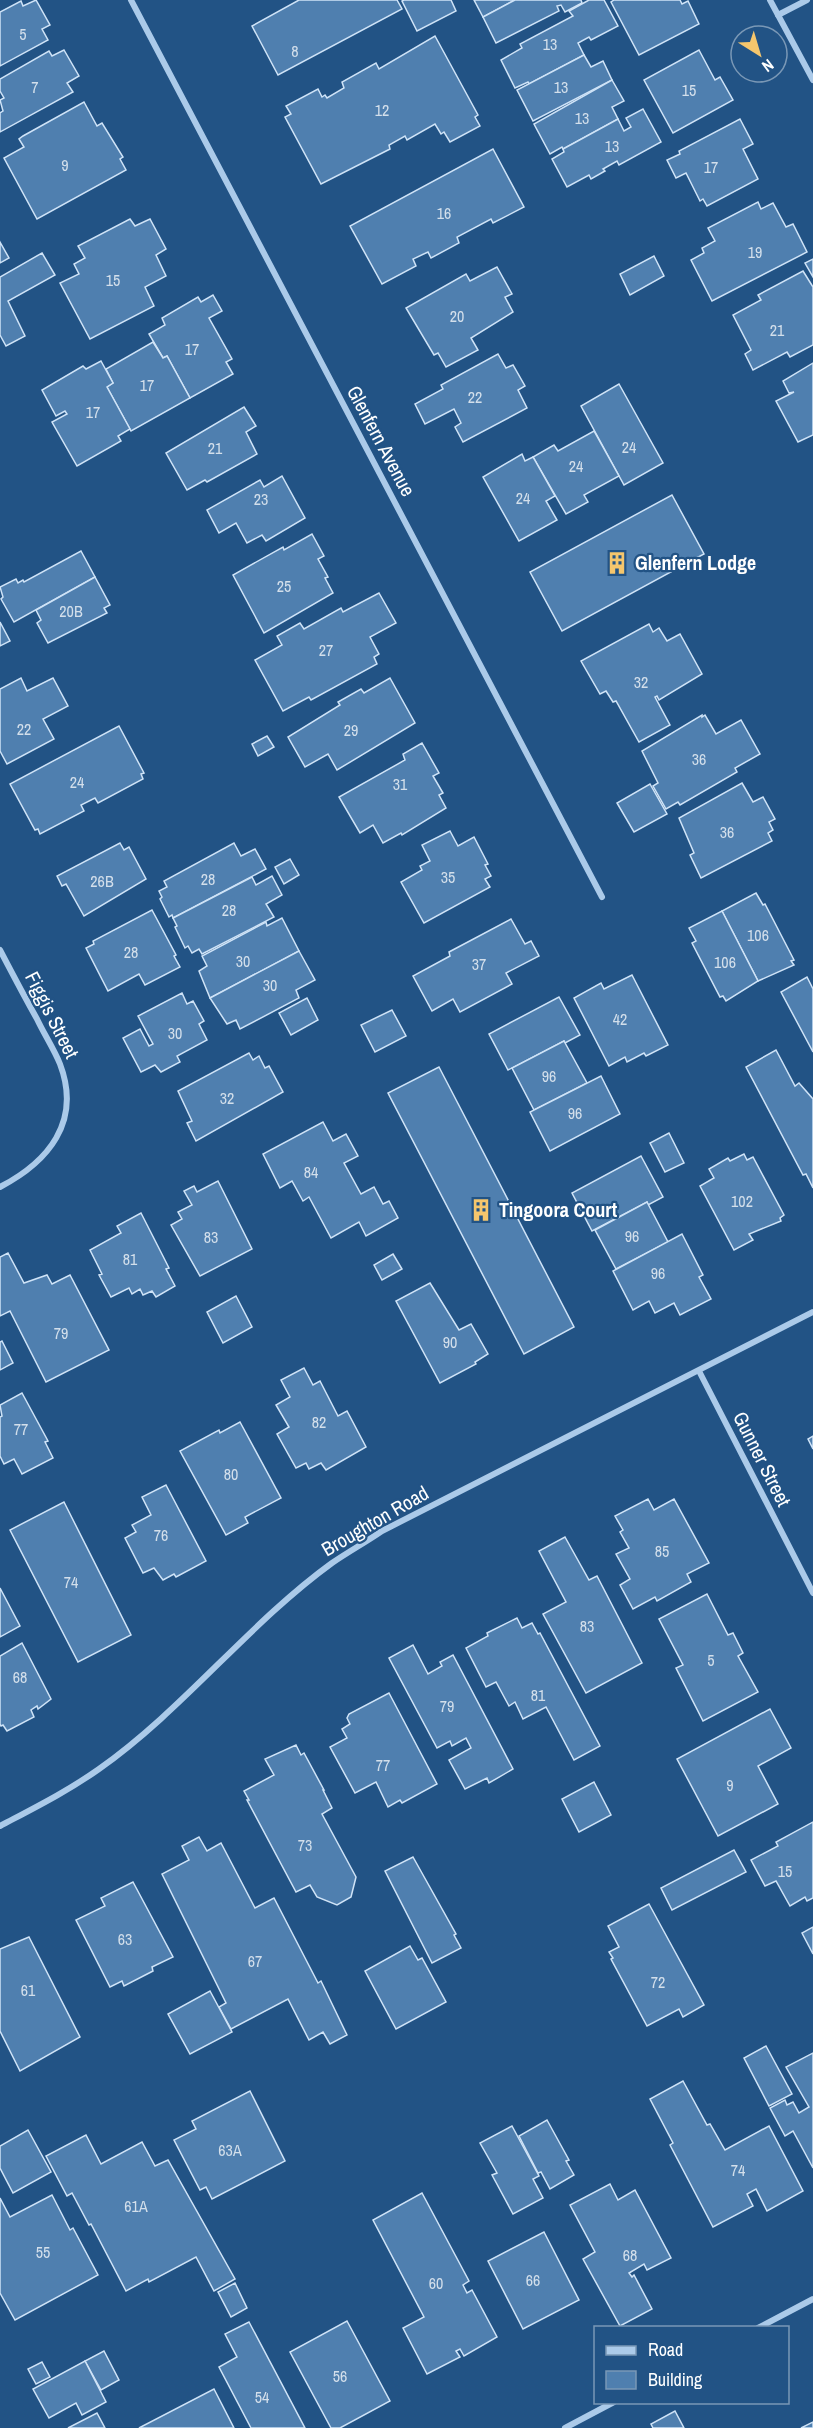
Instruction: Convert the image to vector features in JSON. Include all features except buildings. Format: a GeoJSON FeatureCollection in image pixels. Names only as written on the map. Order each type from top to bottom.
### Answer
{"type":"FeatureCollection","features":[{"type":"Feature","properties":{"kind":"street","name":"Glenfern Avenue"},"geometry":{"type":"LineString","coordinates":[[131,0],[602,897]]}},
{"type":"Feature","properties":{"kind":"street"},"geometry":{"type":"LineString","coordinates":[[770,0],[813,80]]}},
{"type":"Feature","properties":{"kind":"street"},"geometry":{"type":"LineString","coordinates":[[778,15],[807,0]]}},
{"type":"Feature","properties":{"kind":"street","name":"Figgis Street"},"geometry":{"type":"LineString","coordinates":[[0,950],[60,1063],[66,1090],[63,1122],[54,1144],[27,1172],[0,1187]]}},
{"type":"Feature","properties":{"kind":"street","name":"Broughton Road"},"geometry":{"type":"LineString","coordinates":[[0,1826],[49,1800],[100,1768],[155,1723],[291,1597],[332,1563],[382,1531],[813,1312]]}},
{"type":"Feature","properties":{"kind":"street","name":"Gunner Street"},"geometry":{"type":"LineString","coordinates":[[699,1371],[813,1593]]}},
{"type":"Feature","properties":{"kind":"street"},"geometry":{"type":"LineString","coordinates":[[762,2326],[813,2299]]}},
{"type":"Feature","properties":{"kind":"street"},"geometry":{"type":"LineString","coordinates":[[565,2428],[612,2404]]}},
{"type":"Feature","properties":{"kind":"place","name":"Glenfern Lodge"},"geometry":{"type":"Point","coordinates":[617,563]}},
{"type":"Feature","properties":{"kind":"place","name":"Tingoora Court"},"geometry":{"type":"Point","coordinates":[481,1210]}}]}
